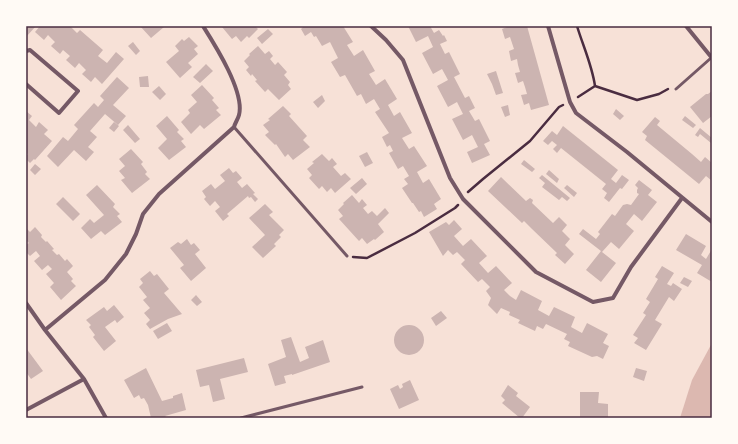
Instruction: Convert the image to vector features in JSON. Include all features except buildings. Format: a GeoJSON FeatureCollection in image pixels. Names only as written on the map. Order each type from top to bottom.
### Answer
{"type":"FeatureCollection","features":[{"type":"Feature","properties":{"kind":"street"},"geometry":{"type":"LineString","coordinates":[[45,330],[105,280],[126,254],[136,234],[143,214],[159,194],[234,127],[239,115],[240,103],[235,85],[217,48],[203,26]]}},
{"type":"Feature","properties":{"kind":"street"},"geometry":{"type":"LineString","coordinates":[[371,26],[386,40],[403,60],[450,178],[463,199],[536,272],[563,287],[593,302],[612,298],[631,267],[682,198]]}},
{"type":"Feature","properties":{"kind":"street"},"geometry":{"type":"LineString","coordinates":[[548,26],[570,102],[576,113],[712,222]]}},
{"type":"Feature","properties":{"kind":"street"},"geometry":{"type":"LineString","coordinates":[[686,26],[712,58]]}},
{"type":"Feature","properties":{"kind":"street"},"geometry":{"type":"LineString","coordinates":[[26,51],[30,50],[78,91],[59,113],[26,84]]}},
{"type":"Feature","properties":{"kind":"street"},"geometry":{"type":"LineString","coordinates":[[26,303],[45,330],[84,379],[106,418]]}},
{"type":"Feature","properties":{"kind":"street"},"geometry":{"type":"LineString","coordinates":[[26,410],[84,379]]}},
{"type":"Feature","properties":{"kind":"lane"},"geometry":{"type":"LineString","coordinates":[[676,89],[712,58]]}},
{"type":"Feature","properties":{"kind":"lane"},"geometry":{"type":"LineString","coordinates":[[234,127],[347,256]]}},
{"type":"Feature","properties":{"kind":"lane"},"geometry":{"type":"LineString","coordinates":[[241,418],[362,387]]}},
{"type":"Feature","properties":{"kind":"path"},"geometry":{"type":"LineString","coordinates":[[577,26],[582,44],[593,70],[595,86]]}},
{"type":"Feature","properties":{"kind":"path"},"geometry":{"type":"LineString","coordinates":[[347,256],[367,258],[415,233],[456,208],[470,190],[530,141],[559,107],[570,102],[595,86]]}},
{"type":"Feature","properties":{"kind":"path"},"geometry":{"type":"LineString","coordinates":[[595,86],[637,100],[659,94],[672,86],[676,89]]}},
{"type":"Feature","properties":{"kind":"shaded area"},"geometry":{"type":"Polygon","coordinates":[[[712,343],[712,418],[680,418],[692,380],[712,343]]]}}]}
